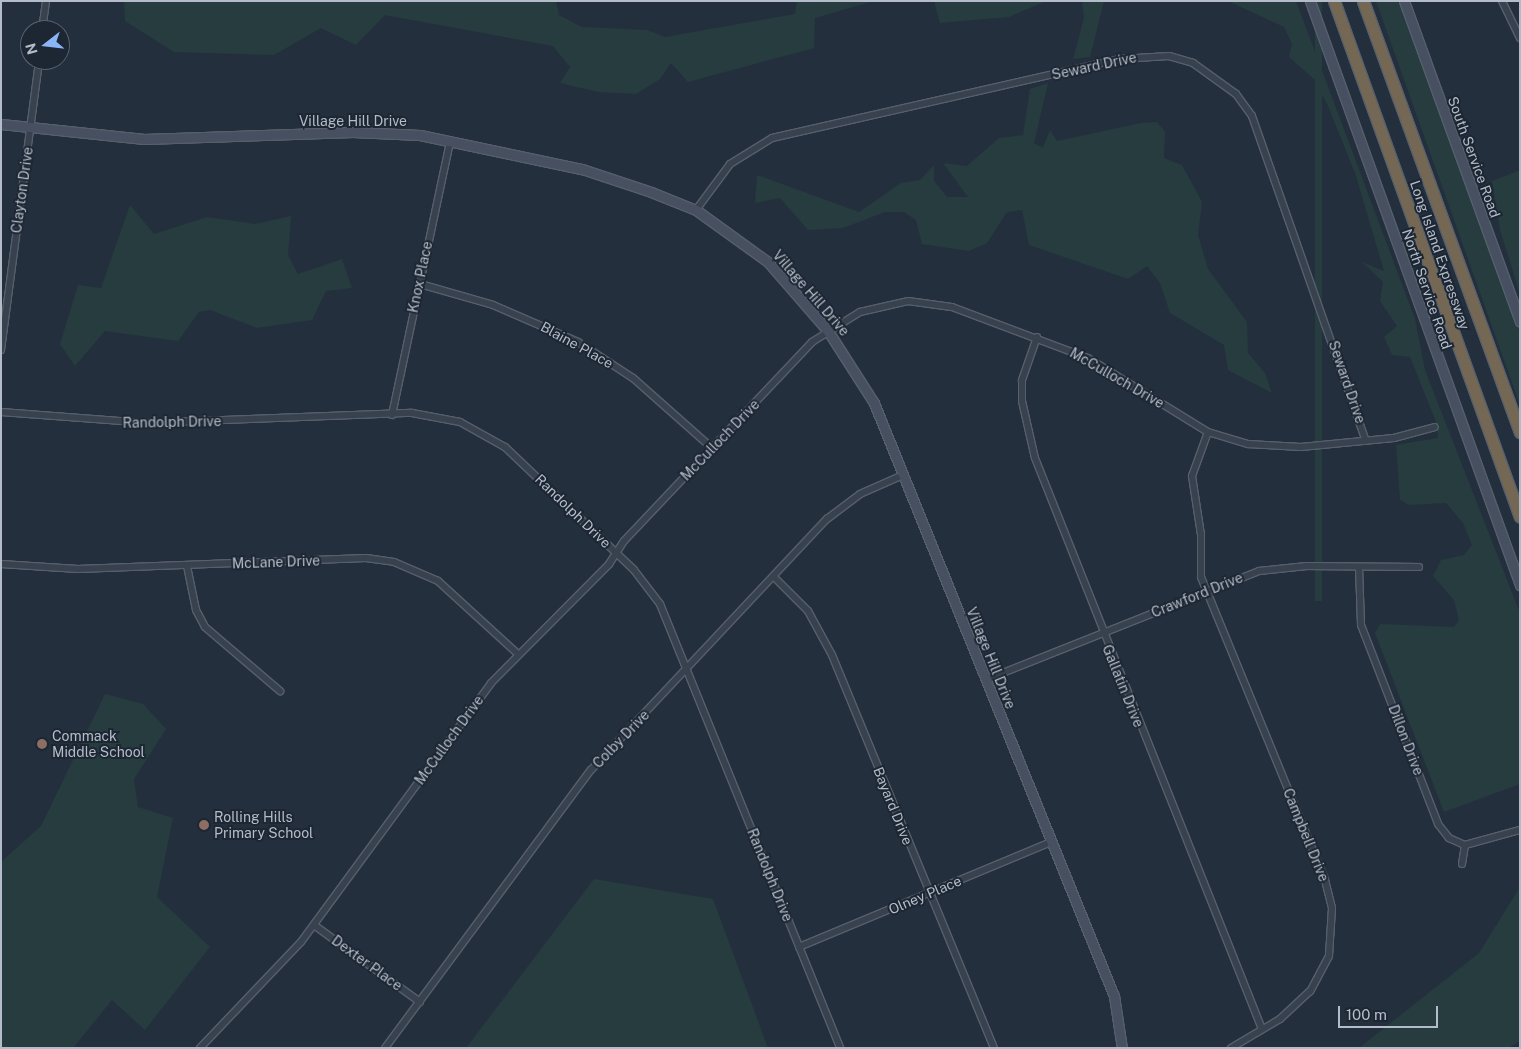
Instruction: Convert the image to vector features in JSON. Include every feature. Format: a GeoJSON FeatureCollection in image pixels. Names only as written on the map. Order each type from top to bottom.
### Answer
{"type":"FeatureCollection","features":[{"type":"Feature","properties":{"kind":"highway","name":"Long Island Expressway"},"geometry":{"type":"LineString","coordinates":[[1334,1],[1520,518]]}},
{"type":"Feature","properties":{"kind":"highway","name":"Long Island Expressway"},"geometry":{"type":"LineString","coordinates":[[1363,1],[1520,432]]}},
{"type":"Feature","properties":{"kind":"street"},"geometry":{"type":"LineString","coordinates":[[43,20],[46,1]]}},
{"type":"Feature","properties":{"kind":"street","name":"North Service Road"},"geometry":{"type":"LineString","coordinates":[[1310,1],[1520,585]]}},
{"type":"Feature","properties":{"kind":"street","name":"South Service Road"},"geometry":{"type":"LineString","coordinates":[[1404,1],[1520,322]]}},
{"type":"Feature","properties":{"kind":"street"},"geometry":{"type":"LineString","coordinates":[[1502,1],[1520,38]]}},
{"type":"Feature","properties":{"kind":"street","name":"Seward Drive"},"geometry":{"type":"LineString","coordinates":[[696,210],[730,164],[772,138],[1120,59],[1169,56],[1193,63],[1229,87],[1252,116],[1366,441]]}},
{"type":"Feature","properties":{"kind":"street","name":"Clayton Drive"},"geometry":{"type":"LineString","coordinates":[[1,350],[38,70]]}},
{"type":"Feature","properties":{"kind":"street","name":"Village Hill Drive"},"geometry":{"type":"LineString","coordinates":[[1,124],[144,139],[353,132],[450,141],[582,169],[696,210],[768,262],[828,331],[860,377],[903,475],[1114,996],[1122,1048]]}},
{"type":"Feature","properties":{"kind":"street","name":"Knox Place"},"geometry":{"type":"LineString","coordinates":[[392,414],[450,141]]}},
{"type":"Feature","properties":{"kind":"street","name":"Blaine Place"},"geometry":{"type":"LineString","coordinates":[[420,284],[493,305],[578,342],[633,378],[711,447]]}},
{"type":"Feature","properties":{"kind":"street","name":"McCulloch Drive"},"geometry":{"type":"LineString","coordinates":[[200,1048],[314,925],[492,682],[616,553],[711,447],[828,331],[860,312],[908,301],[952,307],[1037,337],[1088,358],[1208,432],[1271,448],[1366,441],[1435,428]]}},
{"type":"Feature","properties":{"kind":"street","name":"Gallatin Drive"},"geometry":{"type":"LineString","coordinates":[[1037,337],[1022,380],[1022,401],[1046,492],[1262,1029]]}},
{"type":"Feature","properties":{"kind":"street","name":"Randolph Drive"},"geometry":{"type":"LineString","coordinates":[[1,412],[138,423],[392,414],[434,416],[482,432],[505,446],[616,553],[660,604],[840,1048]]}},
{"type":"Feature","properties":{"kind":"street","name":"Campbell Drive"},"geometry":{"type":"LineString","coordinates":[[1208,432],[1192,476],[1201,535],[1198,561],[1206,590],[1325,880],[1332,908],[1333,936],[1321,974],[1297,1005],[1230,1048]]}},
{"type":"Feature","properties":{"kind":"street","name":"Colby Drive"},"geometry":{"type":"LineString","coordinates":[[384,1048],[591,770],[843,506],[903,475]]}},
{"type":"Feature","properties":{"kind":"street","name":"McLane Drive"},"geometry":{"type":"LineString","coordinates":[[1,564],[61,569],[187,566],[366,558],[394,562],[438,581],[518,654]]}},
{"type":"Feature","properties":{"kind":"street"},"geometry":{"type":"LineString","coordinates":[[187,566],[196,610],[205,626],[280,691]]}},
{"type":"Feature","properties":{"kind":"street","name":"Crawford Drive"},"geometry":{"type":"LineString","coordinates":[[985,680],[1102,634],[1206,590],[1280,567],[1419,567]]}},
{"type":"Feature","properties":{"kind":"street","name":"Dillon Drive"},"geometry":{"type":"LineString","coordinates":[[1359,567],[1361,625],[1438,824],[1449,838],[1466,845]]}},
{"type":"Feature","properties":{"kind":"street","name":"Bayard Drive"},"geometry":{"type":"LineString","coordinates":[[774,577],[808,611],[832,655],[994,1048]]}},
{"type":"Feature","properties":{"kind":"street"},"geometry":{"type":"LineString","coordinates":[[1462,864],[1466,845],[1498,839],[1520,830]]}},
{"type":"Feature","properties":{"kind":"street","name":"Olney Place"},"geometry":{"type":"LineString","coordinates":[[799,947],[1051,842]]}},
{"type":"Feature","properties":{"kind":"street","name":"Dexter Place"},"geometry":{"type":"LineString","coordinates":[[314,925],[420,1002]]}},
{"type":"Feature","properties":{"kind":"green space"},"geometry":{"type":"Polygon","coordinates":[[[124,1],[556,1],[559,15],[582,27],[647,30],[665,37],[795,14],[797,1],[874,1],[815,18],[814,48],[688,82],[671,63],[660,79],[636,94],[598,92],[560,83],[570,67],[553,46],[385,15],[356,45],[321,28],[274,55],[174,52],[125,21],[124,1]]]}},
{"type":"Feature","properties":{"kind":"green space"},"geometry":{"type":"Polygon","coordinates":[[[934,1],[1046,1],[1009,17],[940,23],[934,1]]]}},
{"type":"Feature","properties":{"kind":"green space"},"geometry":{"type":"Polygon","coordinates":[[[1082,1],[1104,1],[1090,57],[1073,59],[1084,18],[1082,1]]]}},
{"type":"Feature","properties":{"kind":"green space"},"geometry":{"type":"Polygon","coordinates":[[[1228,1],[1296,1],[1415,319],[1425,370],[1520,613],[1520,784],[1444,812],[1375,633],[1380,624],[1454,627],[1459,620],[1454,600],[1433,576],[1441,560],[1464,555],[1472,545],[1463,523],[1446,503],[1409,505],[1400,500],[1396,445],[1438,438],[1436,422],[1410,357],[1392,355],[1384,337],[1397,326],[1380,301],[1383,282],[1362,262],[1384,271],[1355,173],[1328,106],[1315,80],[1289,57],[1292,44],[1284,27],[1228,1]]]}},
{"type":"Feature","properties":{"kind":"green space"},"geometry":{"type":"Polygon","coordinates":[[[1315,1],[1322,1],[1322,601],[1315,601],[1315,1]]]}},
{"type":"Feature","properties":{"kind":"green space"},"geometry":{"type":"Polygon","coordinates":[[[1376,1],[1398,1],[1520,333],[1520,405],[1376,1]]]}},
{"type":"Feature","properties":{"kind":"green space"},"geometry":{"type":"Polygon","coordinates":[[[1048,83],[1034,143],[1043,148],[1050,130],[1057,141],[1141,123],[1157,122],[1165,132],[1164,158],[1182,165],[1202,202],[1198,235],[1208,269],[1247,322],[1248,353],[1265,373],[1272,393],[1228,370],[1224,345],[1170,313],[1160,283],[1147,266],[1128,279],[1029,245],[1022,210],[1007,212],[987,243],[969,251],[922,244],[916,220],[904,212],[885,212],[843,228],[808,230],[780,198],[755,203],[757,175],[859,212],[901,183],[920,180],[934,165],[934,181],[947,197],[968,197],[943,163],[967,166],[999,138],[1023,135],[1030,89],[1048,83]]]}},
{"type":"Feature","properties":{"kind":"green space"},"geometry":{"type":"Polygon","coordinates":[[[1520,170],[1520,294],[1500,230],[1492,181],[1520,170]]]}},
{"type":"Feature","properties":{"kind":"green space"},"geometry":{"type":"Polygon","coordinates":[[[130,205],[154,234],[207,217],[255,224],[291,216],[288,255],[298,274],[342,259],[352,288],[326,291],[312,320],[257,328],[210,310],[199,312],[178,341],[105,331],[75,366],[60,344],[78,285],[101,288],[130,205]]]}},
{"type":"Feature","properties":{"kind":"green space"},"geometry":{"type":"Polygon","coordinates":[[[105,694],[143,704],[166,729],[134,779],[138,807],[173,818],[157,897],[210,947],[145,1030],[112,1000],[73,1048],[1,1048],[1,862],[41,826],[105,694]]]}},
{"type":"Feature","properties":{"kind":"green space"},"geometry":{"type":"Polygon","coordinates":[[[594,879],[713,899],[768,1048],[466,1048],[594,879]]]}},
{"type":"Feature","properties":{"kind":"green space"},"geometry":{"type":"Polygon","coordinates":[[[1520,887],[1520,1041],[1508,1048],[1359,1048],[1479,953],[1520,887]]]}},
{"type":"Feature","properties":{"kind":"place","name":"Commack Middle School"},"geometry":{"type":"Point","coordinates":[42,744]}},
{"type":"Feature","properties":{"kind":"place","name":"Rolling Hills Primary School"},"geometry":{"type":"Point","coordinates":[204,825]}}]}
